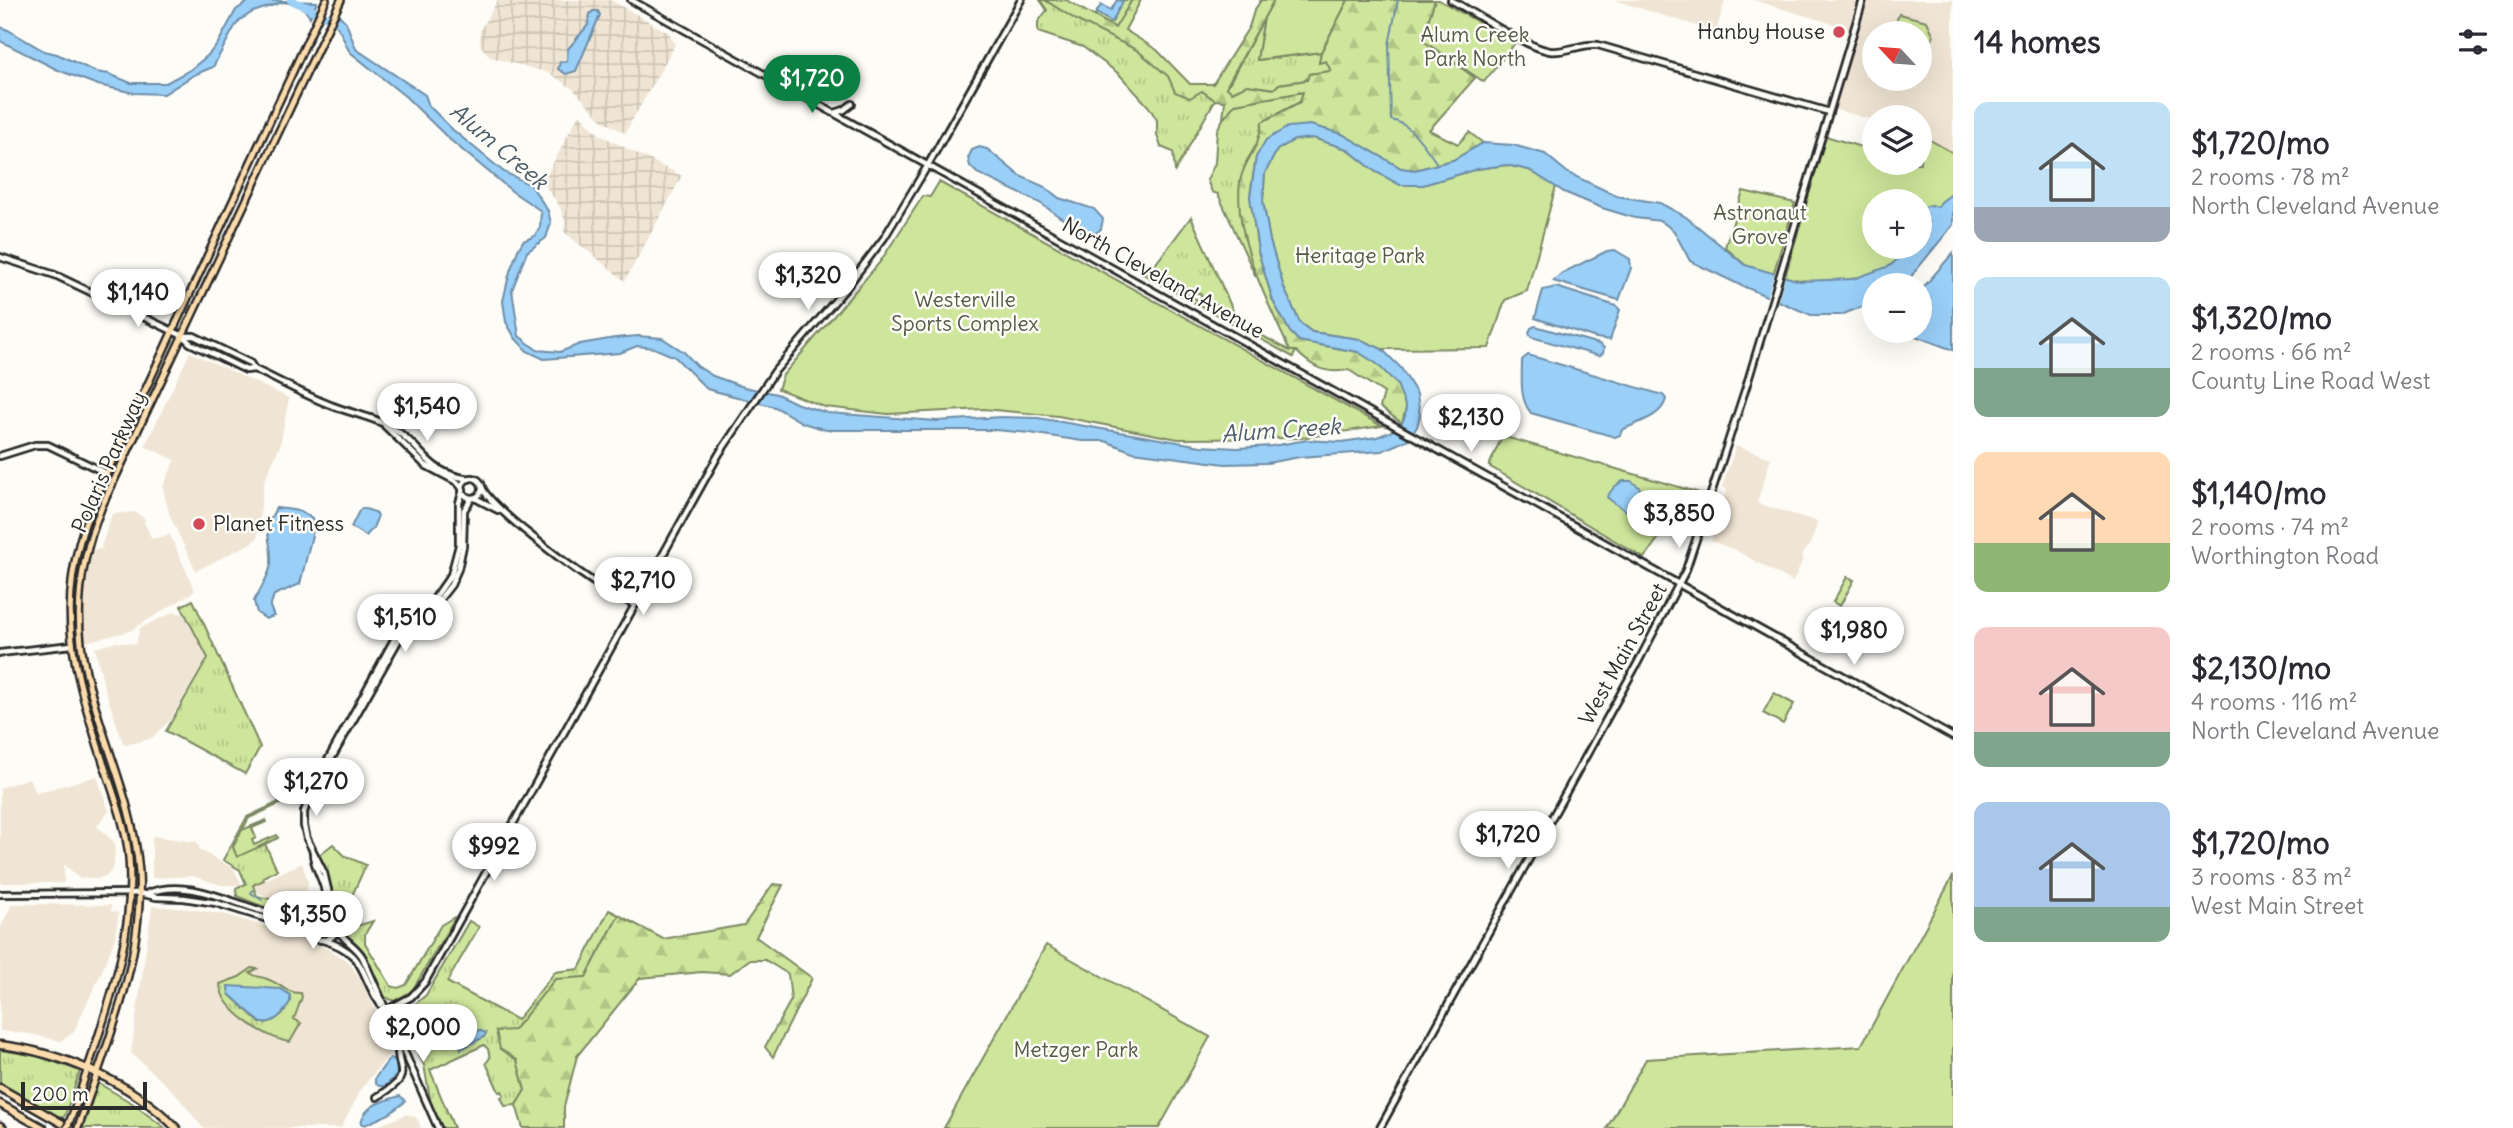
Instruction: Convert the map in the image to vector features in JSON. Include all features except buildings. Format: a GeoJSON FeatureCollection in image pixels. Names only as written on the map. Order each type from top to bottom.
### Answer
{"type":"FeatureCollection","features":[{"type":"Feature","properties":{"kind":"highway"},"geometry":{"type":"LineString","coordinates":[[0,1045],[29,1050],[87,1068],[141,1100],[176,1128]]}},
{"type":"Feature","properties":{"kind":"highway"},"geometry":{"type":"LineString","coordinates":[[0,1088],[69,1128]]}},
{"type":"Feature","properties":{"kind":"highway"},"geometry":{"type":"LineString","coordinates":[[0,1104],[43,1128]]}},
{"type":"Feature","properties":{"kind":"main road","name":"Polaris Parkway"},"geometry":{"type":"LineString","coordinates":[[69,1128],[121,965],[130,893],[126,838],[81,693],[72,645],[70,597],[75,558],[85,523],[106,473],[326,0]]}},
{"type":"Feature","properties":{"kind":"main road","name":"North Cleveland Avenue"},"geometry":{"type":"LineString","coordinates":[[631,0],[1953,737]]}},
{"type":"Feature","properties":{"kind":"main road"},"geometry":{"type":"LineString","coordinates":[[385,1011],[411,997],[425,982],[719,454],[775,371],[884,238],[1021,0]]}},
{"type":"Feature","properties":{"kind":"main road"},"geometry":{"type":"LineString","coordinates":[[1451,0],[1529,44],[1547,50],[1562,51],[1584,44],[1598,45],[1829,112]]}},
{"type":"Feature","properties":{"kind":"main road","name":"West Main Street"},"geometry":{"type":"LineString","coordinates":[[1380,1128],[1679,584],[1733,428],[1863,0]]}},
{"type":"Feature","properties":{"kind":"main road","name":"Polaris Parkway"},"geometry":{"type":"LineString","coordinates":[[78,1128],[130,968],[139,893],[137,851],[130,814],[86,671],[81,643],[79,598],[85,557],[98,517],[339,3]]}},
{"type":"Feature","properties":{"kind":"main road"},"geometry":{"type":"LineString","coordinates":[[834,113],[852,104],[852,123]]}},
{"type":"Feature","properties":{"kind":"main road"},"geometry":{"type":"LineString","coordinates":[[0,257],[55,275],[183,336],[194,336],[250,363],[254,369],[334,407],[382,423],[398,432],[437,468],[455,476],[477,480],[487,497],[502,512],[593,582],[635,605]]}},
{"type":"Feature","properties":{"kind":"main road"},"geometry":{"type":"LineString","coordinates":[[382,423],[425,465],[456,482],[468,497],[502,512]]}},
{"type":"Feature","properties":{"kind":"main road"},"geometry":{"type":"LineString","coordinates":[[0,456],[35,445],[48,445],[106,473]]}},
{"type":"Feature","properties":{"kind":"main road"},"geometry":{"type":"LineString","coordinates":[[438,1128],[360,953],[342,937],[337,928],[324,873],[313,853],[304,826],[304,813],[309,797],[397,634],[432,602],[451,575],[459,545],[459,503],[464,483],[469,479]]}},
{"type":"Feature","properties":{"kind":"main road"},"geometry":{"type":"LineString","coordinates":[[309,797],[402,634],[440,599],[450,585],[458,569],[464,546],[464,510],[473,498],[481,493],[482,487]]}},
{"type":"Feature","properties":{"kind":"main road"},"geometry":{"type":"LineString","coordinates":[[0,653],[72,645]]}},
{"type":"Feature","properties":{"kind":"main road"},"geometry":{"type":"LineString","coordinates":[[312,935],[310,923],[325,903],[325,890],[312,857],[313,853]]}},
{"type":"Feature","properties":{"kind":"main road"},"geometry":{"type":"LineString","coordinates":[[0,894],[196,891],[221,896],[275,914],[300,916]]}},
{"type":"Feature","properties":{"kind":"main road"},"geometry":{"type":"LineString","coordinates":[[147,893],[156,897],[211,902],[272,920],[302,925],[312,935],[344,948],[354,956],[385,1011]]}},
{"type":"Feature","properties":{"kind":"main road"},"geometry":{"type":"LineString","coordinates":[[272,920],[329,913],[335,919]]}},
{"type":"Feature","properties":{"kind":"main road"},"geometry":{"type":"LineString","coordinates":[[323,940],[334,935],[337,928]]}},
{"type":"Feature","properties":{"kind":"main road"},"geometry":{"type":"LineString","coordinates":[[377,1097],[393,1087],[401,1074],[402,1066],[397,1053],[398,1040]]}},
{"type":"Feature","properties":{"kind":"shaded area"},"geometry":{"type":"Polygon","coordinates":[[[498,0],[611,0],[669,33],[675,45],[625,133],[603,121],[573,89],[549,73],[490,57],[480,45],[480,30],[498,0]]]}},
{"type":"Feature","properties":{"kind":"shaded area"},"geometry":{"type":"Polygon","coordinates":[[[1614,0],[1725,0],[1716,32],[1614,0]]]}},
{"type":"Feature","properties":{"kind":"shaded area"},"geometry":{"type":"Polygon","coordinates":[[[1753,0],[1953,0],[1953,153],[1932,142],[1932,105],[1862,105],[1862,117],[1833,109],[1856,31],[1753,0]]]}},
{"type":"Feature","properties":{"kind":"shaded area"},"geometry":{"type":"Polygon","coordinates":[[[579,114],[600,135],[682,176],[625,281],[564,232],[565,221],[560,207],[543,182],[579,114]]]}},
{"type":"Feature","properties":{"kind":"shaded area"},"geometry":{"type":"Polygon","coordinates":[[[190,352],[289,398],[280,446],[264,482],[257,538],[196,571],[170,516],[164,493],[163,487],[175,460],[145,446],[190,352]]]}},
{"type":"Feature","properties":{"kind":"shaded area"},"geometry":{"type":"Polygon","coordinates":[[[1736,446],[1771,458],[1757,503],[1818,522],[1810,544],[1801,556],[1803,559],[1793,582],[1735,550],[1711,541],[1727,489],[1722,487],[1736,446]]]}},
{"type":"Feature","properties":{"kind":"shaded area"},"geometry":{"type":"Polygon","coordinates":[[[135,512],[145,519],[152,539],[170,535],[195,591],[130,631],[81,643],[79,617],[87,552],[104,548],[101,547],[112,514],[135,512]]]}},
{"type":"Feature","properties":{"kind":"shaded area"},"geometry":{"type":"Polygon","coordinates":[[[174,612],[184,614],[207,657],[171,719],[152,738],[127,745],[123,743],[104,686],[95,648],[117,642],[136,644],[140,628],[174,612]]]}},
{"type":"Feature","properties":{"kind":"shaded area"},"geometry":{"type":"Polygon","coordinates":[[[97,776],[109,811],[97,826],[115,843],[114,866],[108,875],[97,879],[80,879],[64,864],[64,883],[0,883],[0,788],[29,778],[36,793],[97,776]]]}},
{"type":"Feature","properties":{"kind":"shaded area"},"geometry":{"type":"Polygon","coordinates":[[[152,836],[197,842],[200,850],[234,869],[242,885],[221,885],[193,876],[152,878],[152,836]]]}},
{"type":"Feature","properties":{"kind":"shaded area"},"geometry":{"type":"Polygon","coordinates":[[[302,863],[308,882],[306,896],[286,905],[258,893],[254,885],[302,863]]]}},
{"type":"Feature","properties":{"kind":"shaded area"},"geometry":{"type":"Polygon","coordinates":[[[12,904],[111,905],[111,911],[119,913],[114,941],[106,962],[73,1033],[60,1041],[31,1034],[0,1031],[0,929],[12,904]]]}},
{"type":"Feature","properties":{"kind":"shaded area"},"geometry":{"type":"Polygon","coordinates":[[[152,906],[227,915],[325,947],[348,961],[361,980],[394,1049],[362,1088],[341,1128],[203,1128],[174,1092],[131,1053],[152,906]]]}},
{"type":"Feature","properties":{"kind":"shaded area"},"geometry":{"type":"Polygon","coordinates":[[[407,1114],[417,1118],[421,1128],[373,1128],[407,1114]]]}},
{"type":"Feature","properties":{"kind":"green space"},"geometry":{"type":"Polygon","coordinates":[[[1040,0],[1045,0],[1078,21],[1137,50],[1168,76],[1202,91],[1215,100],[1175,171],[1173,152],[1161,147],[1157,135],[1157,120],[1149,107],[1119,74],[1083,47],[1038,32],[1038,22],[1047,10],[1040,0]]]}},
{"type":"Feature","properties":{"kind":"green space"},"geometry":{"type":"Polygon","coordinates":[[[1045,0],[1066,0],[1115,28],[1132,0],[1141,0],[1125,30],[1157,50],[1190,84],[1213,84],[1249,27],[1261,0],[1274,0],[1226,87],[1232,92],[1247,85],[1274,89],[1279,84],[1307,80],[1309,74],[1331,71],[1326,61],[1319,63],[1321,52],[1348,0],[1438,0],[1422,39],[1475,78],[1429,130],[1458,144],[1469,132],[1483,143],[1453,160],[1415,170],[1401,168],[1342,134],[1310,125],[1266,140],[1256,157],[1250,196],[1258,251],[1273,301],[1290,332],[1299,341],[1358,352],[1377,363],[1397,384],[1406,408],[1402,423],[1380,407],[1384,393],[1349,370],[1326,370],[1308,362],[1296,351],[1290,351],[1247,247],[1239,203],[1243,172],[1257,143],[1262,122],[1300,102],[1303,92],[1235,104],[1223,119],[1225,101],[1215,100],[1202,91],[1190,98],[1175,92],[1168,76],[1137,50],[1078,21],[1045,0]]]}},
{"type":"Feature","properties":{"kind":"green space"},"geometry":{"type":"Polygon","coordinates":[[[1122,0],[1132,0],[1116,28],[1094,16],[1096,13],[1112,22],[1122,0]]]}},
{"type":"Feature","properties":{"kind":"green space"},"geometry":{"type":"Polygon","coordinates":[[[1274,0],[1348,0],[1321,52],[1257,60],[1264,18],[1274,0]]]}},
{"type":"Feature","properties":{"kind":"green space","name":"Alum Creek Park North"},"geometry":{"type":"Polygon","coordinates":[[[1435,0],[1515,43],[1484,82],[1422,40],[1435,0]]]}},
{"type":"Feature","properties":{"kind":"green space"},"geometry":{"type":"Polygon","coordinates":[[[1899,14],[1927,21],[1896,21],[1899,14]]]}},
{"type":"Feature","properties":{"kind":"green space"},"geometry":{"type":"Polygon","coordinates":[[[1264,18],[1257,60],[1321,52],[1319,62],[1326,61],[1332,71],[1309,74],[1307,80],[1279,84],[1274,89],[1247,85],[1232,92],[1225,87],[1264,18]]]}},
{"type":"Feature","properties":{"kind":"green space"},"geometry":{"type":"Polygon","coordinates":[[[1303,92],[1300,102],[1263,122],[1257,144],[1246,162],[1240,210],[1256,277],[1218,194],[1212,192],[1207,180],[1215,163],[1217,130],[1235,104],[1303,92]]]}},
{"type":"Feature","properties":{"kind":"green space"},"geometry":{"type":"Polygon","coordinates":[[[1826,136],[1861,147],[1862,144],[1862,175],[1932,175],[1932,141],[1953,153],[1953,206],[1932,211],[1932,189],[1862,189],[1862,259],[1898,259],[1879,271],[1862,273],[1862,277],[1853,279],[1810,281],[1785,277],[1826,136]]]}},
{"type":"Feature","properties":{"kind":"green space","name":"Heritage Park"},"geometry":{"type":"Polygon","coordinates":[[[1313,138],[1347,149],[1376,172],[1423,185],[1477,169],[1506,165],[1529,170],[1556,186],[1527,291],[1505,300],[1489,348],[1382,349],[1359,339],[1312,332],[1300,323],[1284,288],[1270,241],[1263,201],[1265,173],[1277,150],[1294,140],[1313,138]]]}},
{"type":"Feature","properties":{"kind":"green space","name":"Westerville Sports Complex"},"geometry":{"type":"Polygon","coordinates":[[[939,182],[1382,426],[1301,438],[1178,439],[1058,416],[984,409],[888,414],[825,407],[778,389],[783,375],[880,262],[923,196],[930,197],[939,182]]]}},
{"type":"Feature","properties":{"kind":"green space","name":"Astronaut Grove"},"geometry":{"type":"Polygon","coordinates":[[[1743,191],[1795,203],[1773,275],[1745,265],[1725,247],[1743,191]]]}},
{"type":"Feature","properties":{"kind":"green space"},"geometry":{"type":"Polygon","coordinates":[[[1191,217],[1235,315],[1202,298],[1200,293],[1195,293],[1151,270],[1191,217]]]}},
{"type":"Feature","properties":{"kind":"green space"},"geometry":{"type":"Polygon","coordinates":[[[1143,270],[1290,351],[1296,351],[1293,357],[1141,273],[1143,270]]]}},
{"type":"Feature","properties":{"kind":"green space"},"geometry":{"type":"Polygon","coordinates":[[[1502,436],[1703,494],[1687,531],[1668,525],[1644,558],[1489,466],[1502,436]]]}},
{"type":"Feature","properties":{"kind":"green space"},"geometry":{"type":"Polygon","coordinates":[[[1847,577],[1854,580],[1840,606],[1833,602],[1847,577]]]}},
{"type":"Feature","properties":{"kind":"green space"},"geometry":{"type":"Polygon","coordinates":[[[193,600],[260,747],[245,774],[166,731],[208,658],[181,606],[193,600]]]}},
{"type":"Feature","properties":{"kind":"green space"},"geometry":{"type":"Polygon","coordinates":[[[1774,693],[1794,704],[1783,724],[1763,713],[1774,693]]]}},
{"type":"Feature","properties":{"kind":"green space"},"geometry":{"type":"Polygon","coordinates":[[[274,783],[284,802],[249,818],[233,847],[237,856],[265,844],[277,870],[253,885],[257,896],[270,899],[269,905],[264,907],[237,896],[236,888],[246,884],[240,870],[223,860],[247,817],[279,802],[272,784],[274,783]]]}},
{"type":"Feature","properties":{"kind":"green space"},"geometry":{"type":"Polygon","coordinates":[[[266,820],[252,828],[256,838],[252,840],[254,845],[277,835],[278,838],[237,857],[233,847],[242,830],[266,820]]]}},
{"type":"Feature","properties":{"kind":"green space"},"geometry":{"type":"Polygon","coordinates":[[[333,844],[345,856],[366,865],[350,900],[357,926],[373,921],[365,934],[365,943],[391,986],[398,988],[406,985],[441,925],[456,916],[412,991],[394,1001],[385,997],[363,951],[345,934],[334,908],[329,882],[319,855],[333,844]]]}},
{"type":"Feature","properties":{"kind":"green space"},"geometry":{"type":"Polygon","coordinates":[[[1953,876],[1953,1128],[1607,1128],[1646,1059],[1861,1046],[1953,876]]]}},
{"type":"Feature","properties":{"kind":"green space"},"geometry":{"type":"Polygon","coordinates":[[[773,884],[783,885],[756,937],[812,978],[773,1057],[765,1047],[791,1000],[788,974],[765,960],[749,960],[730,974],[702,972],[640,978],[577,1056],[564,1107],[564,1128],[523,1128],[516,1105],[525,1090],[517,1060],[500,1049],[496,1031],[514,1030],[555,979],[586,977],[619,915],[663,939],[744,925],[773,884]]]}},
{"type":"Feature","properties":{"kind":"green space"},"geometry":{"type":"Polygon","coordinates":[[[609,910],[619,915],[586,977],[555,980],[500,1049],[517,1059],[525,1090],[516,1105],[505,1106],[501,1097],[504,1096],[502,1091],[499,1092],[486,1063],[490,1058],[484,1045],[430,1070],[454,1128],[442,1128],[431,1104],[424,1065],[402,1022],[402,1015],[426,995],[469,921],[479,927],[447,982],[517,1020],[555,972],[579,969],[609,910]]]}},
{"type":"Feature","properties":{"kind":"green space","name":"Metzger Park"},"geometry":{"type":"Polygon","coordinates":[[[1046,945],[1210,1037],[1159,1128],[944,1128],[1046,945]]]}},
{"type":"Feature","properties":{"kind":"green space"},"geometry":{"type":"Polygon","coordinates":[[[252,968],[257,969],[250,973],[292,992],[301,993],[294,1019],[301,1023],[290,1042],[258,1029],[228,1004],[220,984],[239,977],[252,968]],[[228,987],[229,994],[260,1023],[268,1023],[285,1011],[228,987]]]}},
{"type":"Feature","properties":{"kind":"green space"},"geometry":{"type":"Polygon","coordinates":[[[0,1050],[37,1056],[80,1071],[61,1120],[0,1085],[0,1050]]]}},
{"type":"Feature","properties":{"kind":"green space"},"geometry":{"type":"Polygon","coordinates":[[[98,1083],[132,1103],[165,1128],[83,1128],[98,1083]]]}},
{"type":"Feature","properties":{"kind":"water"},"geometry":{"type":"Polygon","coordinates":[[[251,0],[317,2],[310,17],[304,9],[295,4],[283,2],[253,12],[240,20],[234,28],[213,67],[194,75],[164,94],[134,93],[98,85],[58,70],[0,41],[0,27],[44,51],[96,72],[131,83],[166,83],[190,70],[207,56],[217,45],[236,10],[251,0]]]}},
{"type":"Feature","properties":{"kind":"water"},"geometry":{"type":"Polygon","coordinates":[[[1117,0],[1123,1],[1112,22],[1096,13],[1101,5],[1111,10],[1117,0]]]}},
{"type":"Feature","properties":{"kind":"water"},"geometry":{"type":"Polygon","coordinates":[[[593,11],[598,11],[600,15],[576,71],[566,74],[558,69],[560,62],[567,61],[568,49],[588,25],[593,11]]]}},
{"type":"Feature","properties":{"kind":"water"},"geometry":{"type":"Polygon","coordinates":[[[339,15],[346,22],[356,49],[425,95],[429,106],[453,130],[504,172],[531,185],[548,211],[551,223],[546,238],[527,252],[512,290],[519,336],[537,350],[560,352],[580,344],[615,338],[662,338],[713,376],[744,387],[777,394],[828,413],[937,421],[1038,418],[1201,446],[1237,448],[1307,440],[1341,442],[1377,437],[1392,431],[1402,423],[1406,408],[1397,384],[1377,364],[1358,352],[1299,341],[1290,332],[1273,301],[1258,251],[1250,197],[1256,157],[1266,140],[1288,127],[1310,125],[1342,134],[1401,168],[1415,170],[1453,160],[1483,143],[1513,145],[1545,154],[1568,173],[1617,196],[1660,203],[1686,217],[1745,265],[1800,281],[1853,279],[1862,276],[1862,307],[1841,315],[1811,315],[1690,261],[1674,231],[1661,221],[1635,218],[1602,208],[1564,192],[1529,170],[1506,165],[1477,169],[1423,185],[1400,185],[1376,172],[1347,149],[1313,138],[1294,140],[1277,150],[1265,173],[1263,201],[1270,241],[1284,288],[1300,323],[1312,332],[1359,339],[1382,349],[1401,368],[1417,394],[1420,415],[1417,427],[1407,440],[1382,451],[1300,457],[1267,463],[1225,464],[1133,452],[1105,441],[1082,441],[995,430],[826,430],[803,423],[775,407],[707,389],[675,357],[654,348],[637,346],[620,353],[544,359],[527,351],[506,322],[503,301],[518,250],[523,241],[535,236],[540,227],[541,211],[513,192],[449,139],[406,97],[350,52],[335,24],[339,15]]]}},
{"type":"Feature","properties":{"kind":"water"},"geometry":{"type":"Polygon","coordinates":[[[979,147],[987,149],[1020,176],[1045,187],[1059,198],[1094,209],[1103,219],[1101,229],[1093,235],[1080,231],[1040,203],[977,173],[970,166],[968,158],[972,150],[979,147]]]}},
{"type":"Feature","properties":{"kind":"water"},"geometry":{"type":"Polygon","coordinates":[[[1953,193],[1953,225],[1932,251],[1932,205],[1938,207],[1953,193]]]}},
{"type":"Feature","properties":{"kind":"water"},"geometry":{"type":"Polygon","coordinates":[[[1615,250],[1630,259],[1631,268],[1619,300],[1553,281],[1562,273],[1607,251],[1615,250]]]}},
{"type":"Feature","properties":{"kind":"water"},"geometry":{"type":"Polygon","coordinates":[[[1953,253],[1953,350],[1932,342],[1932,277],[1953,253]]]}},
{"type":"Feature","properties":{"kind":"water"},"geometry":{"type":"Polygon","coordinates":[[[1897,259],[1925,259],[1914,273],[1870,273],[1890,266],[1897,259]]]}},
{"type":"Feature","properties":{"kind":"water"},"geometry":{"type":"Polygon","coordinates":[[[1556,287],[1616,306],[1620,310],[1610,340],[1535,318],[1543,290],[1556,287]]]}},
{"type":"Feature","properties":{"kind":"water"},"geometry":{"type":"Polygon","coordinates":[[[1535,326],[1599,344],[1604,348],[1603,353],[1599,356],[1531,337],[1529,333],[1535,326]]]}},
{"type":"Feature","properties":{"kind":"water"},"geometry":{"type":"Polygon","coordinates":[[[1528,355],[1663,395],[1666,399],[1664,405],[1655,415],[1622,430],[1620,435],[1615,437],[1531,413],[1522,388],[1522,360],[1528,355]]]}},
{"type":"Feature","properties":{"kind":"water"},"geometry":{"type":"Polygon","coordinates":[[[1623,481],[1631,481],[1639,487],[1648,504],[1657,502],[1663,494],[1675,492],[1685,494],[1688,498],[1685,505],[1643,520],[1607,497],[1614,487],[1623,481]]]}},
{"type":"Feature","properties":{"kind":"water"},"geometry":{"type":"Polygon","coordinates":[[[276,508],[303,513],[315,523],[300,584],[274,595],[270,607],[274,616],[266,619],[257,613],[254,601],[270,569],[268,531],[276,508]]]}},
{"type":"Feature","properties":{"kind":"water"},"geometry":{"type":"Polygon","coordinates":[[[362,508],[375,512],[378,516],[366,536],[351,527],[362,508]]]}},
{"type":"Feature","properties":{"kind":"water"},"geometry":{"type":"Polygon","coordinates":[[[228,986],[281,989],[290,995],[290,1002],[278,1017],[271,1022],[261,1023],[229,994],[228,986]]]}},
{"type":"Feature","properties":{"kind":"water"},"geometry":{"type":"Polygon","coordinates":[[[479,1030],[486,1033],[484,1037],[461,1049],[459,1042],[463,1037],[479,1030]]]}},
{"type":"Feature","properties":{"kind":"water"},"geometry":{"type":"Polygon","coordinates":[[[390,1058],[398,1064],[397,1075],[385,1086],[379,1086],[375,1083],[375,1078],[390,1058]]]}},
{"type":"Feature","properties":{"kind":"water"},"geometry":{"type":"Polygon","coordinates":[[[400,1096],[405,1102],[389,1114],[365,1125],[361,1123],[371,1107],[400,1096]]]}},
{"type":"Feature","properties":{"kind":"pier"},"geometry":{"type":"Polygon","coordinates":[[[1775,272],[1786,273],[1777,304],[1766,299],[1775,272]]]}},
{"type":"Feature","properties":{"kind":"waterway","name":"Alum Creek"},"geometry":{"type":"LineString","coordinates":[[291,0],[342,24],[343,28]]}},
{"type":"Feature","properties":{"kind":"waterway"},"geometry":{"type":"LineString","coordinates":[[1398,0],[1389,45],[1391,120],[1412,131],[1438,165]]}},
{"type":"Feature","properties":{"kind":"waterway"},"geometry":{"type":"LineString","coordinates":[[253,890],[251,893],[262,900]]}},
{"type":"Feature","properties":{"kind":"place","name":"Hanby House"},"geometry":{"type":"Point","coordinates":[1839,32]}},
{"type":"Feature","properties":{"kind":"place","name":"Planet Fitness"},"geometry":{"type":"Point","coordinates":[199,524]}}]}
